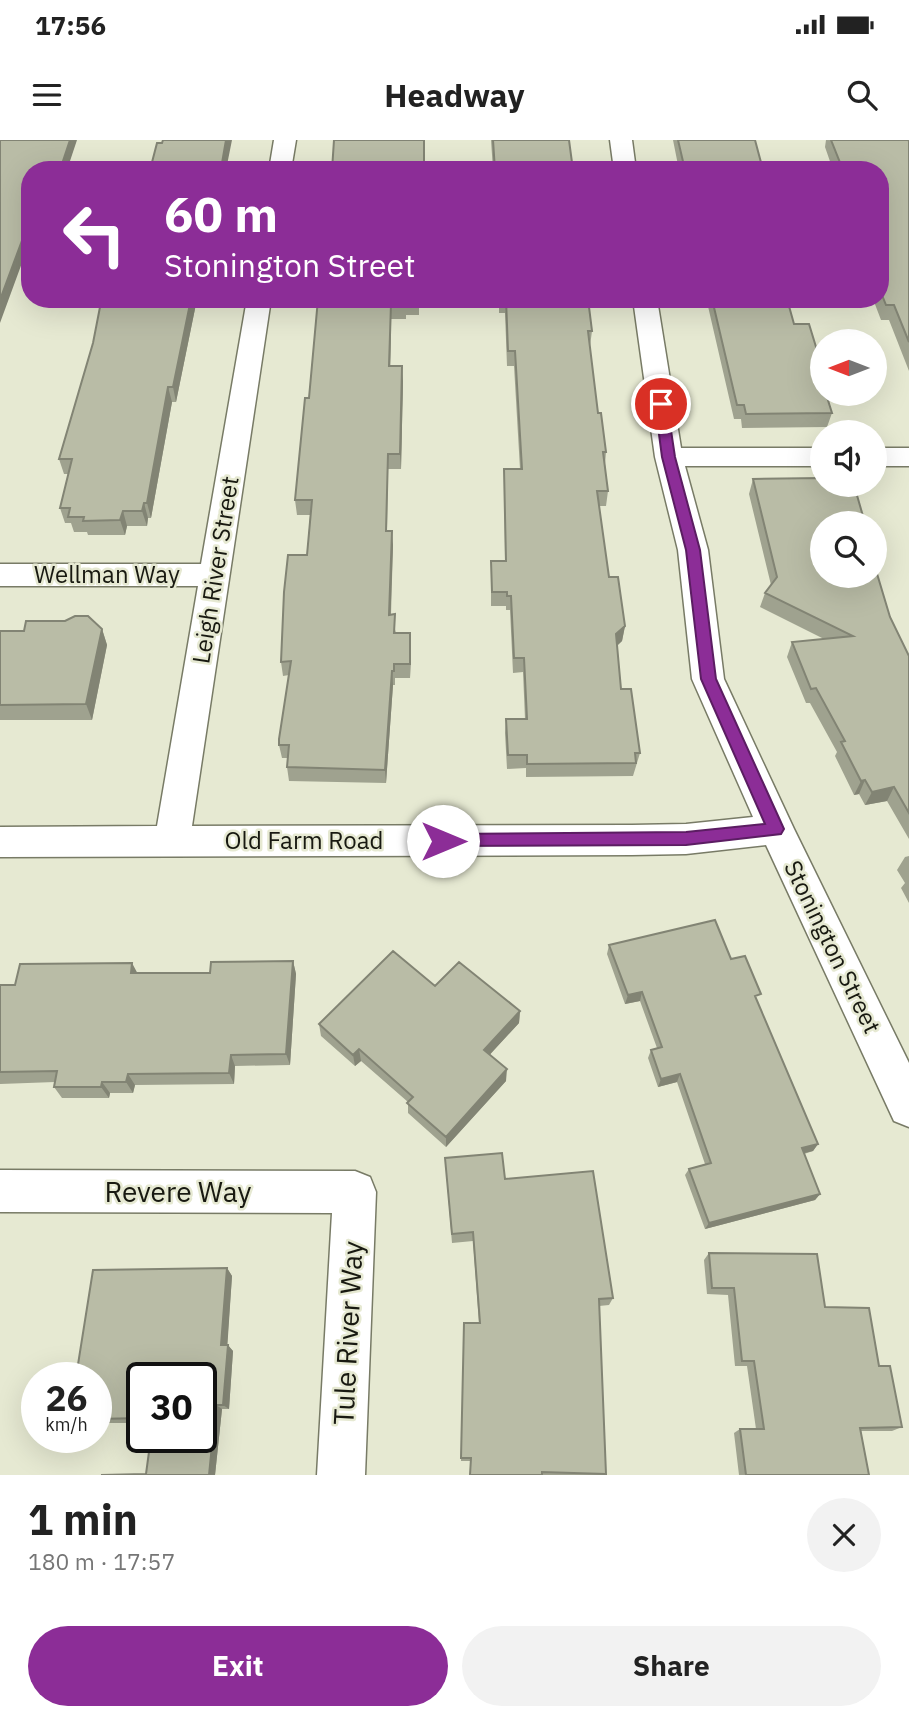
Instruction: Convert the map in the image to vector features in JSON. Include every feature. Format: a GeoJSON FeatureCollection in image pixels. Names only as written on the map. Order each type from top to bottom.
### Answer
{"type":"FeatureCollection","features":[{"type":"Feature","properties":{"kind":"street"},"geometry":{"type":"LineString","coordinates":[[282,161],[285,140]]}},
{"type":"Feature","properties":{"kind":"street"},"geometry":{"type":"LineString","coordinates":[[621,140],[624,161]]}},
{"type":"Feature","properties":{"kind":"street","name":"Leigh River Street"},"geometry":{"type":"LineString","coordinates":[[172,841],[258,308]]}},
{"type":"Feature","properties":{"kind":"street","name":"Stonington Street"},"geometry":{"type":"LineString","coordinates":[[646,308],[668,457],[693,550],[708,679],[776,829],[909,1107]]}},
{"type":"Feature","properties":{"kind":"street"},"geometry":{"type":"LineString","coordinates":[[668,457],[810,457]]}},
{"type":"Feature","properties":{"kind":"street"},"geometry":{"type":"LineString","coordinates":[[887,457],[909,457]]}},
{"type":"Feature","properties":{"kind":"street","name":"Wellman Way"},"geometry":{"type":"LineString","coordinates":[[0,575],[215,575]]}},
{"type":"Feature","properties":{"kind":"street","name":"Old Farm Road"},"geometry":{"type":"LineString","coordinates":[[0,842],[632,840],[686,839],[776,829]]}},
{"type":"Feature","properties":{"kind":"street","name":"Revere Way"},"geometry":{"type":"LineString","coordinates":[[0,1191],[355,1192]]}},
{"type":"Feature","properties":{"kind":"street","name":"Tule River Way"},"geometry":{"type":"LineString","coordinates":[[341,1475],[355,1192]]}},
{"type":"Feature","properties":{"kind":"building"},"geometry":{"type":"Polygon","coordinates":[[[0,140],[70,140],[63,161],[21,161],[21,243],[0,300],[0,140]]]}},
{"type":"Feature","properties":{"kind":"building"},"geometry":{"type":"Polygon","coordinates":[[[163,140],[226,140],[222,161],[152,161],[157,143],[162,143],[163,140]]]}},
{"type":"Feature","properties":{"kind":"building"},"geometry":{"type":"Polygon","coordinates":[[[334,140],[424,140],[424,161],[333,161],[334,140]]]}},
{"type":"Feature","properties":{"kind":"building"},"geometry":{"type":"Polygon","coordinates":[[[493,140],[569,140],[572,161],[494,161],[493,140]]]}},
{"type":"Feature","properties":{"kind":"building"},"geometry":{"type":"Polygon","coordinates":[[[678,140],[755,140],[761,161],[683,161],[678,140]]]}},
{"type":"Feature","properties":{"kind":"building"},"geometry":{"type":"Polygon","coordinates":[[[831,140],[909,141],[909,342],[894,305],[889,305],[889,161],[839,161],[831,140]]]}},
{"type":"Feature","properties":{"kind":"building"},"geometry":{"type":"Polygon","coordinates":[[[100,308],[189,308],[173,387],[168,387],[147,503],[144,503],[142,511],[123,511],[120,520],[83,521],[84,517],[68,517],[70,508],[60,508],[72,459],[59,459],[93,343],[100,308]]]}},
{"type":"Feature","properties":{"kind":"building"},"geometry":{"type":"Polygon","coordinates":[[[317,308],[391,308],[389,366],[402,366],[400,454],[388,454],[386,531],[392,531],[389,615],[395,614],[394,633],[410,633],[410,664],[394,664],[392,671],[385,770],[287,767],[289,745],[279,745],[291,661],[281,662],[288,555],[307,555],[312,500],[295,500],[305,398],[309,398],[317,308]]]}},
{"type":"Feature","properties":{"kind":"building"},"geometry":{"type":"Polygon","coordinates":[[[506,308],[589,308],[592,331],[588,331],[598,413],[601,413],[606,452],[603,452],[608,491],[597,491],[609,577],[618,577],[625,626],[616,634],[621,689],[631,689],[640,753],[635,753],[636,763],[527,764],[527,755],[508,755],[506,719],[527,719],[524,658],[514,658],[511,596],[507,596],[507,592],[492,592],[491,561],[506,561],[504,469],[522,469],[515,351],[508,351],[506,308]]]}},
{"type":"Feature","properties":{"kind":"building"},"geometry":{"type":"Polygon","coordinates":[[[714,308],[790,308],[794,324],[809,324],[811,329],[810,406],[830,406],[832,413],[746,414],[744,405],[737,405],[714,308]]]}},
{"type":"Feature","properties":{"kind":"building"},"geometry":{"type":"Polygon","coordinates":[[[810,478],[810,497],[857,497],[862,511],[810,511],[810,588],[881,588],[890,617],[909,656],[909,813],[894,787],[872,792],[865,780],[861,781],[841,742],[845,741],[816,688],[811,689],[792,642],[853,636],[765,593],[777,577],[753,479],[810,478]]]}},
{"type":"Feature","properties":{"kind":"building"},"geometry":{"type":"Polygon","coordinates":[[[75,616],[88,616],[102,629],[86,704],[0,705],[0,631],[24,631],[26,621],[65,621],[75,616]]]}},
{"type":"Feature","properties":{"kind":"building"},"geometry":{"type":"Polygon","coordinates":[[[715,920],[731,959],[745,956],[761,994],[755,996],[818,1144],[802,1148],[820,1194],[709,1223],[689,1169],[711,1163],[680,1074],[661,1079],[651,1050],[662,1047],[642,992],[628,995],[609,945],[715,920]]]}},
{"type":"Feature","properties":{"kind":"building"},"geometry":{"type":"Polygon","coordinates":[[[393,951],[435,986],[459,962],[520,1011],[484,1050],[507,1069],[446,1137],[407,1103],[413,1097],[359,1049],[353,1055],[319,1024],[393,951]]]}},
{"type":"Feature","properties":{"kind":"building"},"geometry":{"type":"Polygon","coordinates":[[[293,961],[286,1054],[231,1055],[229,1073],[128,1074],[126,1082],[102,1082],[101,1087],[54,1087],[57,1071],[0,1072],[0,985],[15,985],[20,964],[132,963],[131,973],[210,973],[211,962],[293,961]]]}},
{"type":"Feature","properties":{"kind":"building"},"geometry":{"type":"Polygon","coordinates":[[[502,1153],[505,1179],[593,1171],[613,1298],[599,1299],[606,1474],[542,1472],[542,1475],[470,1475],[471,1458],[461,1458],[464,1323],[480,1323],[473,1232],[452,1234],[445,1158],[502,1153]]]}},
{"type":"Feature","properties":{"kind":"building"},"geometry":{"type":"Polygon","coordinates":[[[709,1253],[817,1254],[825,1307],[869,1308],[879,1366],[890,1366],[902,1427],[860,1428],[869,1475],[746,1475],[740,1429],[764,1429],[754,1361],[742,1361],[734,1288],[712,1288],[709,1253]]]}},
{"type":"Feature","properties":{"kind":"building"},"geometry":{"type":"Polygon","coordinates":[[[227,1268],[221,1345],[228,1345],[223,1405],[217,1405],[217,1362],[126,1362],[126,1418],[112,1419],[112,1362],[78,1362],[93,1270],[227,1268]]]}},
{"type":"Feature","properties":{"kind":"building"},"geometry":{"type":"Polygon","coordinates":[[[149,1453],[211,1453],[209,1475],[101,1475],[146,1474],[149,1453]]]}},
{"type":"Feature","properties":{"kind":"route"},"geometry":{"type":"LineString","coordinates":[[443,841],[686,839],[776,829],[708,679],[693,550],[668,457],[661,404]]}}]}
